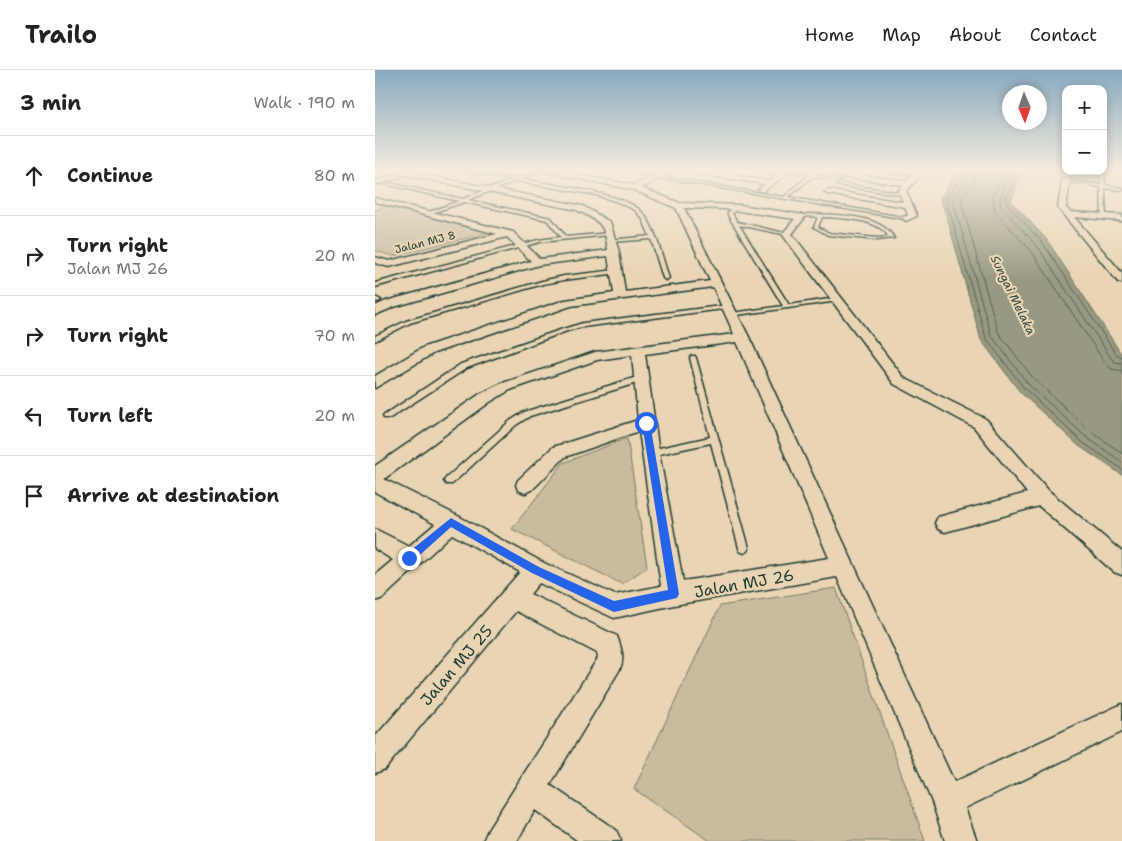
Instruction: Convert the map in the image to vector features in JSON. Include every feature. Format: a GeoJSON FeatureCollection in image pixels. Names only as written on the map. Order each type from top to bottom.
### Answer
{"type":"FeatureCollection","features":[{"type":"Feature","properties":{"kind":"street"},"geometry":{"type":"LineString","coordinates":[[405,207],[510,234],[538,262]]}},
{"type":"Feature","properties":{"kind":"street"},"geometry":{"type":"LineString","coordinates":[[575,207],[605,222],[612,242],[619,296]]}},
{"type":"Feature","properties":{"kind":"street"},"geometry":{"type":"LineString","coordinates":[[679,207],[731,311],[947,801],[961,841]]}},
{"type":"Feature","properties":{"kind":"street"},"geometry":{"type":"LineString","coordinates":[[745,207],[801,217],[787,234],[899,381],[980,423],[1041,497],[1122,565]]}},
{"type":"Feature","properties":{"kind":"street"},"geometry":{"type":"LineString","coordinates":[[906,218],[913,216],[909,207]]}},
{"type":"Feature","properties":{"kind":"street"},"geometry":{"type":"LineString","coordinates":[[1062,207],[1122,280]]}},
{"type":"Feature","properties":{"kind":"street"},"geometry":{"type":"LineString","coordinates":[[1067,214],[1122,218]]}},
{"type":"Feature","properties":{"kind":"street","name":"Jalan MJ 8"},"geometry":{"type":"LineString","coordinates":[[375,260],[389,264],[510,234]]}},
{"type":"Feature","properties":{"kind":"street"},"geometry":{"type":"LineString","coordinates":[[376,303],[390,304],[612,242]]}},
{"type":"Feature","properties":{"kind":"street"},"geometry":{"type":"LineString","coordinates":[[375,383],[429,350],[569,303],[717,283]]}},
{"type":"Feature","properties":{"kind":"street"},"geometry":{"type":"LineString","coordinates":[[375,476],[485,398],[505,387],[595,356],[742,337]]}},
{"type":"Feature","properties":{"kind":"street"},"geometry":{"type":"LineString","coordinates":[[638,350],[650,452],[674,594]]}},
{"type":"Feature","properties":{"kind":"street"},"geometry":{"type":"LineString","coordinates":[[525,485],[559,452],[646,423]]}},
{"type":"Feature","properties":{"kind":"street"},"geometry":{"type":"LineString","coordinates":[[375,483],[451,522],[536,570]]}},
{"type":"Feature","properties":{"kind":"street"},"geometry":{"type":"LineString","coordinates":[[945,523],[1041,497]]}},
{"type":"Feature","properties":{"kind":"street"},"geometry":{"type":"LineString","coordinates":[[375,590],[451,522]]}},
{"type":"Feature","properties":{"kind":"street"},"geometry":{"type":"LineString","coordinates":[[375,538],[409,558]]}},
{"type":"Feature","properties":{"kind":"street","name":"Jalan MJ 26"},"geometry":{"type":"LineString","coordinates":[[536,570],[614,607],[674,594],[844,566]]}},
{"type":"Feature","properties":{"kind":"street","name":"Jalan MJ 25"},"geometry":{"type":"LineString","coordinates":[[375,759],[536,570]]}},
{"type":"Feature","properties":{"kind":"street"},"geometry":{"type":"LineString","coordinates":[[499,841],[611,660],[608,645],[513,598]]}},
{"type":"Feature","properties":{"kind":"street"},"geometry":{"type":"LineString","coordinates":[[947,801],[1122,718]]}},
{"type":"Feature","properties":{"kind":"street"},"geometry":{"type":"LineString","coordinates":[[531,789],[605,841]]}},
{"type":"Feature","properties":{"kind":"lane"},"geometry":{"type":"LineString","coordinates":[[431,213],[446,207]]}},
{"type":"Feature","properties":{"kind":"lane"},"geometry":{"type":"LineString","coordinates":[[494,207],[549,220],[565,239]]}},
{"type":"Feature","properties":{"kind":"lane"},"geometry":{"type":"LineString","coordinates":[[630,207],[640,212],[652,237],[666,278]]}},
{"type":"Feature","properties":{"kind":"lane"},"geometry":{"type":"LineString","coordinates":[[738,207],[730,212],[735,223],[787,307]]}},
{"type":"Feature","properties":{"kind":"lane"},"geometry":{"type":"LineString","coordinates":[[841,207],[906,218]]}},
{"type":"Feature","properties":{"kind":"lane"},"geometry":{"type":"LineString","coordinates":[[1103,207],[1104,217]]}},
{"type":"Feature","properties":{"kind":"lane"},"geometry":{"type":"LineString","coordinates":[[801,217],[808,215],[821,216],[872,221],[890,233],[892,238],[877,239],[828,234],[816,227],[821,216]]}},
{"type":"Feature","properties":{"kind":"lane"},"geometry":{"type":"LineString","coordinates":[[735,223],[787,234]]}},
{"type":"Feature","properties":{"kind":"lane"},"geometry":{"type":"LineString","coordinates":[[375,285],[540,241],[565,239],[612,242],[652,237]]}},
{"type":"Feature","properties":{"kind":"lane"},"geometry":{"type":"LineString","coordinates":[[375,339],[408,322],[542,283],[565,278],[616,272]]}},
{"type":"Feature","properties":{"kind":"lane"},"geometry":{"type":"LineString","coordinates":[[387,416],[464,366],[583,325],[787,307],[836,300]]}},
{"type":"Feature","properties":{"kind":"lane"},"geometry":{"type":"LineString","coordinates":[[693,358],[744,548]]}},
{"type":"Feature","properties":{"kind":"lane"},"geometry":{"type":"LineString","coordinates":[[449,481],[513,423],[527,414],[640,379]]}},
{"type":"Feature","properties":{"kind":"lane"},"geometry":{"type":"LineString","coordinates":[[650,452],[715,440]]}},
{"type":"Feature","properties":{"kind":"shaded area"},"geometry":{"type":"Polygon","coordinates":[[[390,207],[492,232],[393,256],[375,251],[375,210],[390,207]]]}},
{"type":"Feature","properties":{"kind":"shaded area"},"geometry":{"type":"Polygon","coordinates":[[[627,438],[647,567],[622,584],[512,529],[563,463],[627,438]]]}},
{"type":"Feature","properties":{"kind":"shaded area"},"geometry":{"type":"Polygon","coordinates":[[[836,588],[925,841],[710,841],[634,789],[720,606],[836,588]]]}},
{"type":"Feature","properties":{"kind":"water","name":"Sungai Melaka"},"geometry":{"type":"Polygon","coordinates":[[[943,207],[1017,207],[1047,240],[1122,355],[1122,475],[1079,446],[1020,392],[981,340],[943,207]]]}},
{"type":"Feature","properties":{"kind":"route"},"geometry":{"type":"LineString","coordinates":[[409,558],[451,522],[536,570],[614,607],[674,594],[646,423]]}}]}
